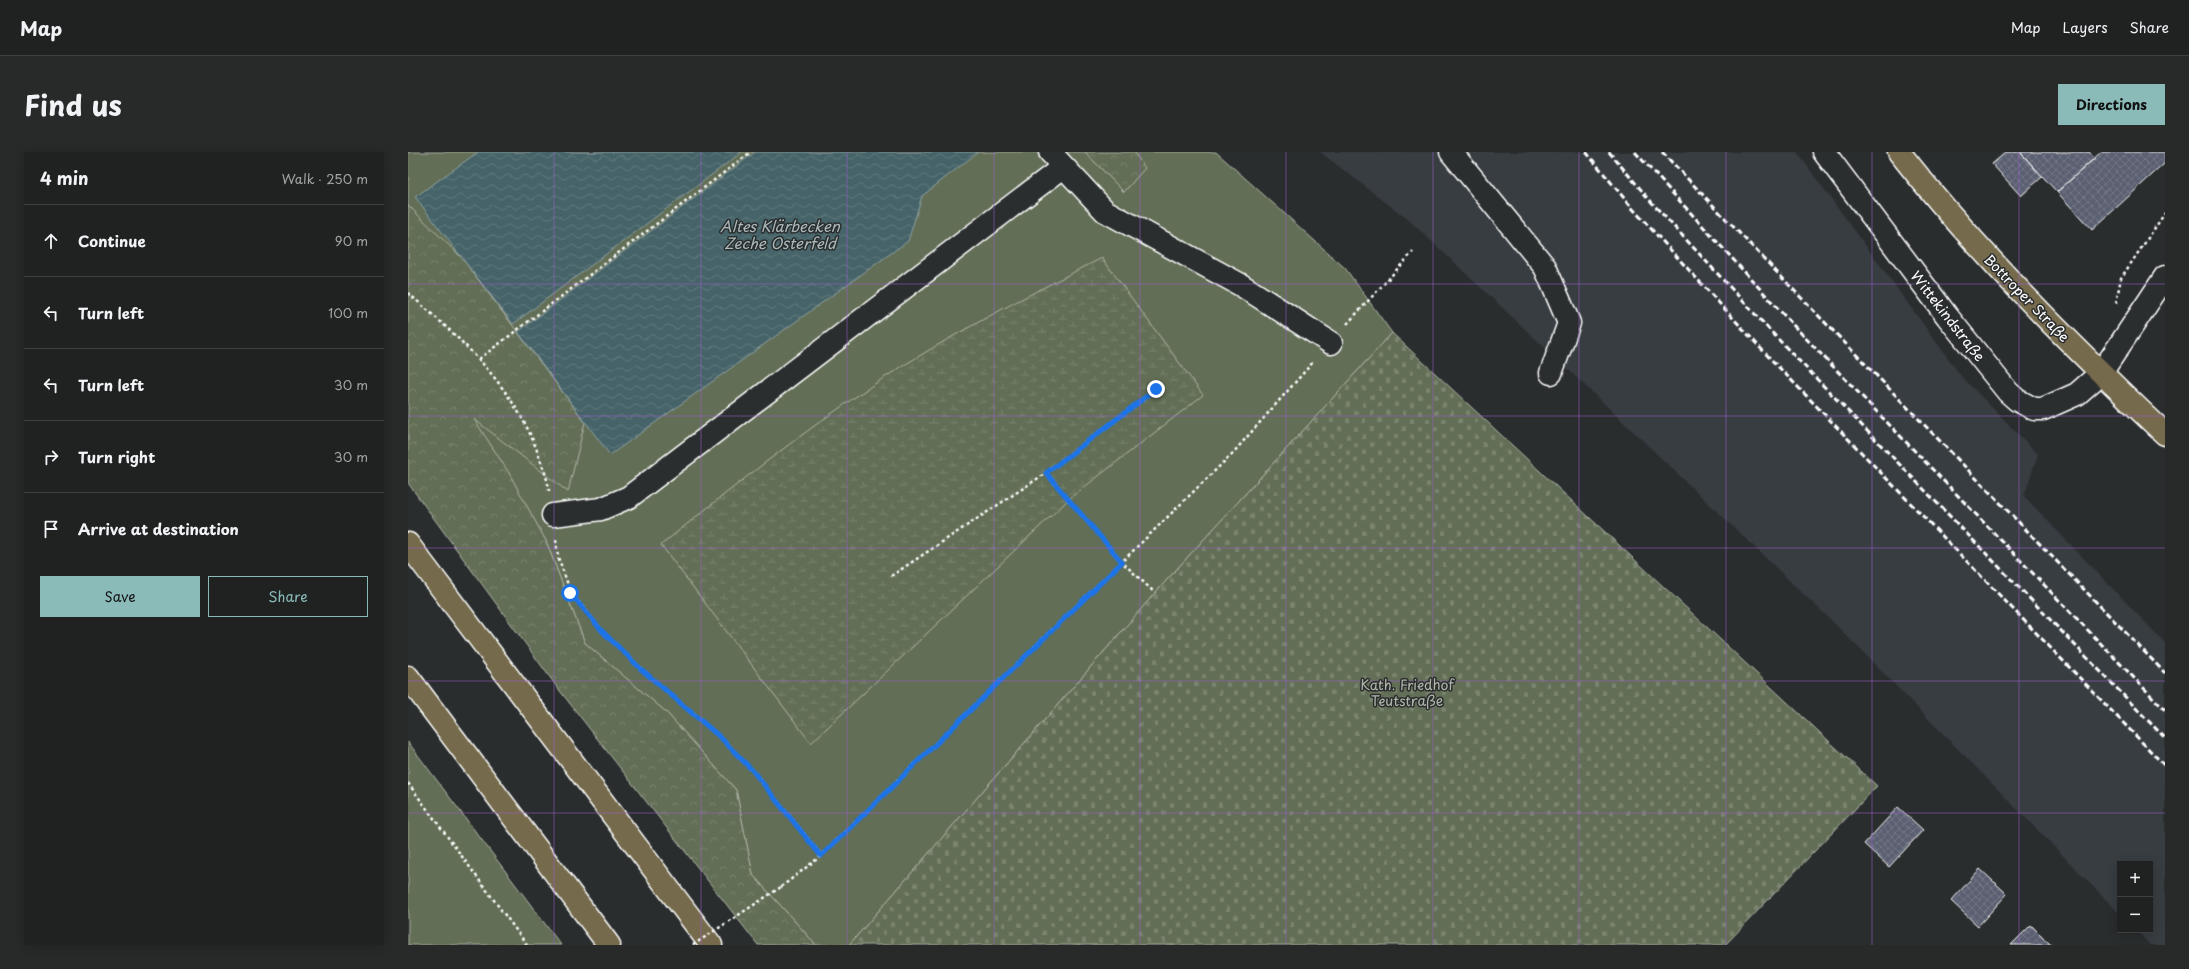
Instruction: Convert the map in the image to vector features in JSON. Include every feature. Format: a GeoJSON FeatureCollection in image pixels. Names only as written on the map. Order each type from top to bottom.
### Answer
{"type":"FeatureCollection","features":[{"type":"Feature","properties":{"kind":"main road","name":"Bottroper Straße"},"geometry":{"type":"LineString","coordinates":[[1899,152],[1942,206],[2038,311],[2165,434]]}},
{"type":"Feature","properties":{"kind":"main road"},"geometry":{"type":"LineString","coordinates":[[408,544],[711,945]]}},
{"type":"Feature","properties":{"kind":"main road"},"geometry":{"type":"LineString","coordinates":[[408,677],[609,945]]}},
{"type":"Feature","properties":{"kind":"street"},"geometry":{"type":"LineString","coordinates":[[1451,152],[1545,267],[1569,323],[1552,373]]}},
{"type":"Feature","properties":{"kind":"street","name":"Wittekindstraße"},"geometry":{"type":"LineString","coordinates":[[1824,152],[1947,316],[2008,392],[2017,400],[2034,409],[2043,409],[2077,394],[2101,373],[2165,277]]}},
{"type":"Feature","properties":{"kind":"street"},"geometry":{"type":"LineString","coordinates":[[553,515],[601,509],[629,497],[1057,160],[1105,211],[1241,286],[1331,343]]}},
{"type":"Feature","properties":{"kind":"path"},"geometry":{"type":"LineString","coordinates":[[479,358],[751,152]]}},
{"type":"Feature","properties":{"kind":"path"},"geometry":{"type":"LineString","coordinates":[[693,945],[781,887],[821,856],[1233,453],[1412,252]]}},
{"type":"Feature","properties":{"kind":"path"},"geometry":{"type":"LineString","coordinates":[[408,292],[479,358],[514,402],[534,440],[548,482],[558,556],[570,593],[603,632],[641,669],[721,738],[752,770],[821,856]]}},
{"type":"Feature","properties":{"kind":"path"},"geometry":{"type":"LineString","coordinates":[[891,576],[1046,473],[1156,389]]}},
{"type":"Feature","properties":{"kind":"path"},"geometry":{"type":"LineString","coordinates":[[1046,473],[1122,562],[1155,593]]}},
{"type":"Feature","properties":{"kind":"path"},"geometry":{"type":"LineString","coordinates":[[408,782],[527,945]]}},
{"type":"Feature","properties":{"kind":"shaded area"},"geometry":{"type":"Polygon","coordinates":[[[1320,152],[1797,152],[1962,377],[2038,454],[2024,496],[2165,643],[2165,945],[2150,945],[2139,933],[2153,933],[2153,861],[2117,861],[2117,911],[1836,625],[1410,221],[1320,152]]]}},
{"type":"Feature","properties":{"kind":"green space"},"geometry":{"type":"Polygon","coordinates":[[[408,152],[1085,152],[1124,192],[1144,168],[1134,152],[1216,152],[1345,268],[1392,333],[1155,593],[849,945],[816,945],[753,875],[736,790],[666,712],[585,643],[546,541],[408,336],[408,152]]]}},
{"type":"Feature","properties":{"kind":"green space"},"geometry":{"type":"Polygon","coordinates":[[[1085,152],[1134,152],[1145,168],[1124,192],[1085,152]]]}},
{"type":"Feature","properties":{"kind":"green space"},"geometry":{"type":"Polygon","coordinates":[[[408,205],[462,258],[585,422],[568,492],[474,419],[509,473],[546,541],[585,643],[666,712],[736,790],[753,875],[816,945],[758,945],[557,687],[408,483],[408,205]]]}},
{"type":"Feature","properties":{"kind":"green space"},"geometry":{"type":"Polygon","coordinates":[[[1102,258],[1203,395],[1069,499],[811,743],[661,545],[795,440],[879,381],[933,348],[1017,301],[1102,258]]]}},
{"type":"Feature","properties":{"kind":"green space","name":"Kath. Friedhof Teutstraße"},"geometry":{"type":"Polygon","coordinates":[[[1392,333],[1877,786],[1725,945],[849,945],[1155,593],[1392,333]]]}},
{"type":"Feature","properties":{"kind":"green space"},"geometry":{"type":"Polygon","coordinates":[[[408,742],[561,945],[408,945],[408,742]]]}},
{"type":"Feature","properties":{"kind":"water","name":"Altes Klärbecken Zeche Osterfeld"},"geometry":{"type":"Polygon","coordinates":[[[478,152],[742,152],[513,324],[415,197],[478,152]]]}},
{"type":"Feature","properties":{"kind":"water","name":"Altes Klärbecken Zeche Osterfeld"},"geometry":{"type":"Polygon","coordinates":[[[755,152],[978,152],[922,196],[908,241],[610,455],[518,332],[755,152]]]}},
{"type":"Feature","properties":{"kind":"building"},"geometry":{"type":"Polygon","coordinates":[[[2006,152],[2020,152],[2042,177],[2021,196],[1992,164],[2006,152]]]}},
{"type":"Feature","properties":{"kind":"building"},"geometry":{"type":"Polygon","coordinates":[[[2020,152],[2089,152],[2095,158],[2057,192],[2020,152]]]}},
{"type":"Feature","properties":{"kind":"building"},"geometry":{"type":"Polygon","coordinates":[[[2101,152],[2165,152],[2165,163],[2092,230],[2057,192],[2101,152]]]}},
{"type":"Feature","properties":{"kind":"building"},"geometry":{"type":"Polygon","coordinates":[[[1898,807],[1923,830],[1889,867],[1864,844],[1898,807]]]}},
{"type":"Feature","properties":{"kind":"building"},"geometry":{"type":"Polygon","coordinates":[[[1980,869],[2007,894],[1978,926],[1951,901],[1980,869]]]}},
{"type":"Feature","properties":{"kind":"building"},"geometry":{"type":"Polygon","coordinates":[[[2031,925],[2051,945],[2011,945],[2031,925]]]}},
{"type":"Feature","properties":{"kind":"railway"},"geometry":{"type":"LineString","coordinates":[[1586,152],[1633,209],[1765,353],[2165,766]]}},
{"type":"Feature","properties":{"kind":"railway"},"geometry":{"type":"LineString","coordinates":[[1609,152],[1654,205],[1778,339],[2165,738]]}},
{"type":"Feature","properties":{"kind":"railway"},"geometry":{"type":"LineString","coordinates":[[1635,152],[1793,325],[2165,710]]}},
{"type":"Feature","properties":{"kind":"railway"},"geometry":{"type":"LineString","coordinates":[[1662,152],[2165,673]]}},
{"type":"Feature","properties":{"kind":"route"},"geometry":{"type":"LineString","coordinates":[[570,593],[603,632],[641,669],[721,738],[752,770],[821,856],[1122,562],[1046,473],[1156,389]]}}]}
